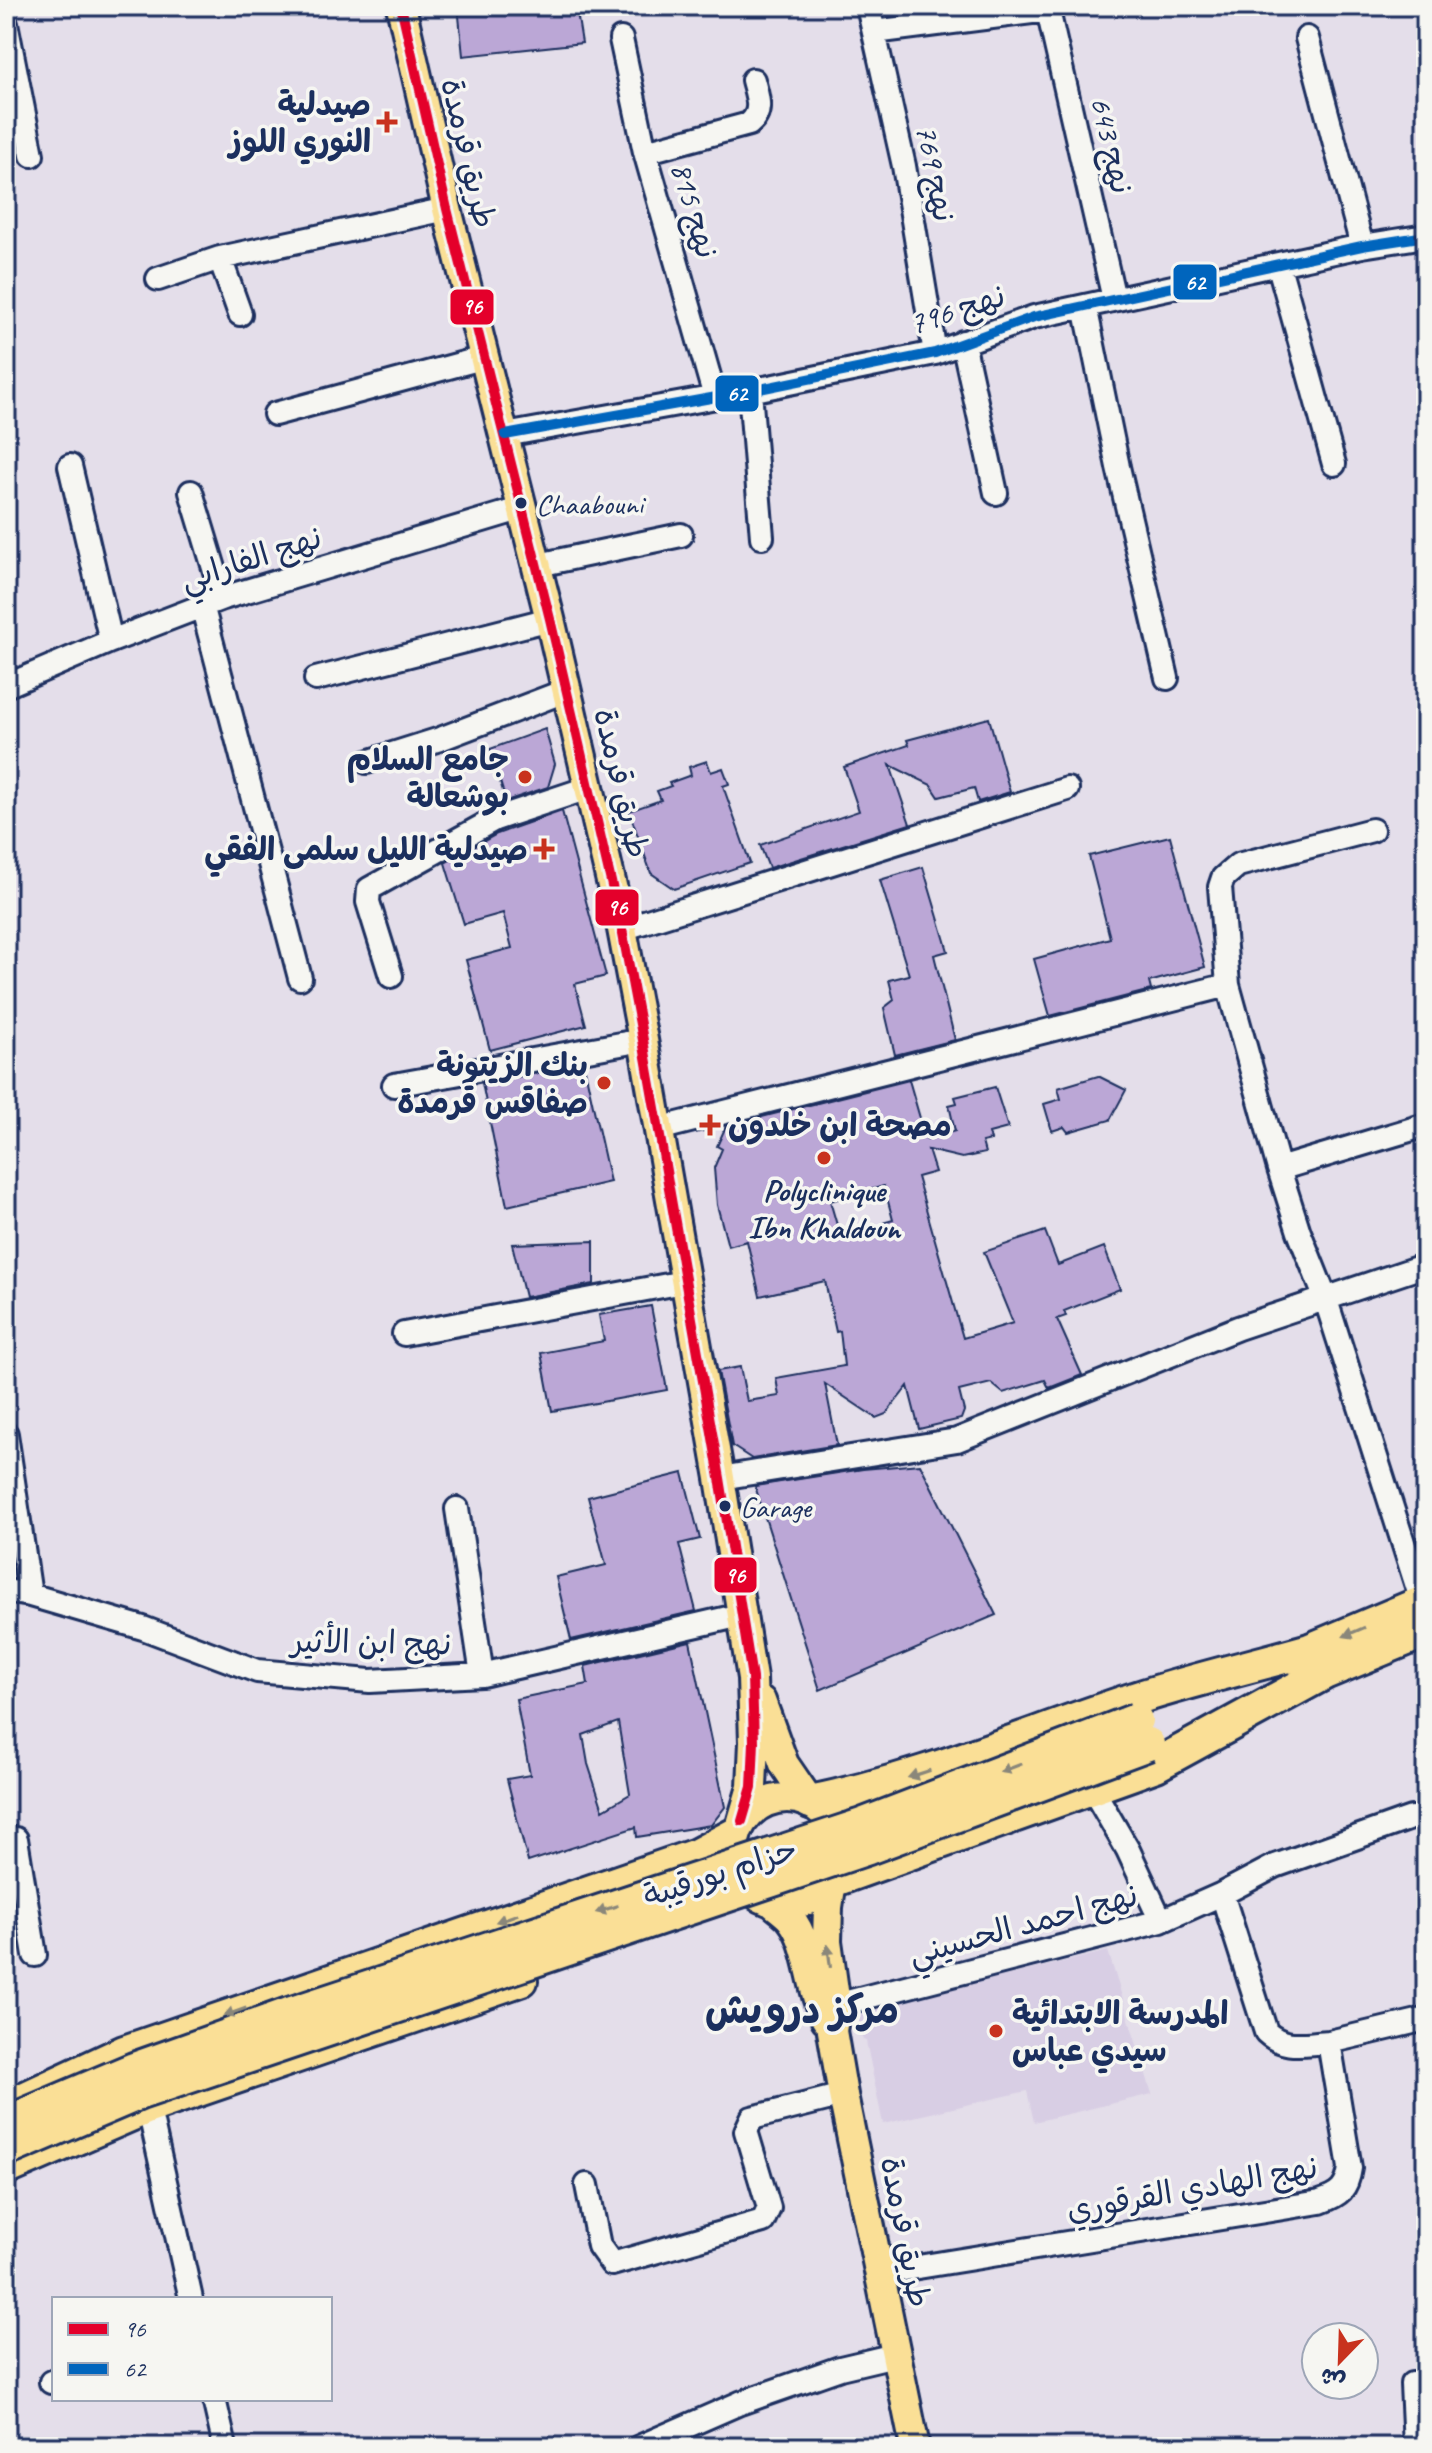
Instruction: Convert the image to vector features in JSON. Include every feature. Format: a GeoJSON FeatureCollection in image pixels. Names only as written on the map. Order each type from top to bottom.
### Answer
{"type":"FeatureCollection","features":[{"type":"Feature","properties":{"kind":"highway","name":"حزام بورقيبة"},"geometry":{"type":"LineString","coordinates":[[6,2150],[140,2093],[868,1848],[1322,1660],[1425,1611]]}},
{"type":"Feature","properties":{"kind":"highway"},"geometry":{"type":"LineString","coordinates":[[832,1881],[1156,1765],[1322,1660]]}},
{"type":"Feature","properties":{"kind":"highway"},"geometry":{"type":"LineString","coordinates":[[810,1802],[901,1779],[1126,1702],[1322,1660]]}},
{"type":"Feature","properties":{"kind":"highway","name":"حزام بورقيبة"},"geometry":{"type":"LineString","coordinates":[[6,2123],[148,2064],[289,2014],[1142,1732]]}},
{"type":"Feature","properties":{"kind":"main road","name":"طريق قرمدة"},"geometry":{"type":"LineString","coordinates":[[401,6],[447,209],[538,565],[622,929],[643,1040],[752,1678],[752,1787],[740,1826]]}},
{"type":"Feature","properties":{"kind":"main road","name":"طريق قرمدة"},"geometry":{"type":"LineString","coordinates":[[752,1678],[784,1764],[810,1802]]}},
{"type":"Feature","properties":{"kind":"main road"},"geometry":{"type":"LineString","coordinates":[[780,1797],[810,1802],[825,1813],[836,1827],[841,1845],[840,1864],[832,1881],[821,1893],[806,1901],[789,1904],[767,1900],[749,1889],[740,1876],[734,1846],[740,1826],[753,1809],[766,1801],[780,1797]]}},
{"type":"Feature","properties":{"kind":"main road","name":"حزام بورقيبة"},"geometry":{"type":"LineString","coordinates":[[6,2105],[124,2050],[696,1853],[740,1826]]}},
{"type":"Feature","properties":{"kind":"main road","name":"طريق قرمدة"},"geometry":{"type":"LineString","coordinates":[[832,1881],[827,1941],[843,2095],[915,2447]]}},
{"type":"Feature","properties":{"kind":"main road","name":"طريق قرمدة"},"geometry":{"type":"LineString","coordinates":[[767,1900],[792,1921],[802,1943],[819,2007],[834,2018]]}},
{"type":"Feature","properties":{"kind":"main road","name":"حزام بورقيبة"},"geometry":{"type":"LineString","coordinates":[[6,2171],[149,2109],[767,1900]]}},
{"type":"Feature","properties":{"kind":"main road"},"geometry":{"type":"LineString","coordinates":[[272,1999],[286,2064]]}},
{"type":"Feature","properties":{"kind":"street","name":"نهج 769"},"geometry":{"type":"LineString","coordinates":[[868,6],[904,166],[935,353]]}},
{"type":"Feature","properties":{"kind":"street"},"geometry":{"type":"LineString","coordinates":[[874,32],[1048,8]]}},
{"type":"Feature","properties":{"kind":"street","name":"نهج 643"},"geometry":{"type":"LineString","coordinates":[[1048,8],[1114,299]]}},
{"type":"Feature","properties":{"kind":"street"},"geometry":{"type":"LineString","coordinates":[[6,23],[32,155]]}},
{"type":"Feature","properties":{"kind":"street"},"geometry":{"type":"LineString","coordinates":[[1307,38],[1362,246]]}},
{"type":"Feature","properties":{"kind":"street","name":"نهج 815"},"geometry":{"type":"LineString","coordinates":[[621,39],[645,152],[715,397]]}},
{"type":"Feature","properties":{"kind":"street"},"geometry":{"type":"LineString","coordinates":[[645,152],[749,124],[756,119],[759,110],[753,80]]}},
{"type":"Feature","properties":{"kind":"street"},"geometry":{"type":"LineString","coordinates":[[158,279],[220,258],[447,209]]}},
{"type":"Feature","properties":{"kind":"street","name":"نهج 796"},"geometry":{"type":"LineString","coordinates":[[505,435],[750,391],[935,353],[1034,317],[1362,246],[1426,236]]}},
{"type":"Feature","properties":{"kind":"street"},"geometry":{"type":"LineString","coordinates":[[220,258],[240,314]]}},
{"type":"Feature","properties":{"kind":"street"},"geometry":{"type":"LineString","coordinates":[[1279,266],[1334,464]]}},
{"type":"Feature","properties":{"kind":"street"},"geometry":{"type":"LineString","coordinates":[[1085,306],[1118,467],[1167,678]]}},
{"type":"Feature","properties":{"kind":"street"},"geometry":{"type":"LineString","coordinates":[[963,342],[996,493]]}},
{"type":"Feature","properties":{"kind":"street"},"geometry":{"type":"LineString","coordinates":[[275,414],[486,357]]}},
{"type":"Feature","properties":{"kind":"street"},"geometry":{"type":"LineString","coordinates":[[750,391],[762,537]]}},
{"type":"Feature","properties":{"kind":"street"},"geometry":{"type":"LineString","coordinates":[[70,466],[111,641]]}},
{"type":"Feature","properties":{"kind":"street"},"geometry":{"type":"LineString","coordinates":[[191,492],[213,602],[300,978]]}},
{"type":"Feature","properties":{"kind":"street","name":"نهج الفارابي"},"geometry":{"type":"LineString","coordinates":[[6,686],[213,602],[523,508]]}},
{"type":"Feature","properties":{"kind":"street"},"geometry":{"type":"LineString","coordinates":[[538,565],[681,535]]}},
{"type":"Feature","properties":{"kind":"street"},"geometry":{"type":"LineString","coordinates":[[316,679],[550,619]]}},
{"type":"Feature","properties":{"kind":"street"},"geometry":{"type":"LineString","coordinates":[[367,762],[440,739],[565,691]]}},
{"type":"Feature","properties":{"kind":"street"},"geometry":{"type":"LineString","coordinates":[[391,976],[368,902],[369,889],[495,819],[588,788]]}},
{"type":"Feature","properties":{"kind":"street"},"geometry":{"type":"LineString","coordinates":[[622,929],[1067,789]]}},
{"type":"Feature","properties":{"kind":"street"},"geometry":{"type":"LineString","coordinates":[[1372,830],[1238,865],[1223,878],[1220,900],[1228,985],[1279,1169],[1299,1232],[1325,1297],[1425,1611]]}},
{"type":"Feature","properties":{"kind":"street"},"geometry":{"type":"LineString","coordinates":[[658,1129],[1228,985]]}},
{"type":"Feature","properties":{"kind":"street"},"geometry":{"type":"LineString","coordinates":[[394,1085],[643,1040]]}},
{"type":"Feature","properties":{"kind":"street"},"geometry":{"type":"LineString","coordinates":[[1279,1169],[1426,1125]]}},
{"type":"Feature","properties":{"kind":"street"},"geometry":{"type":"LineString","coordinates":[[720,1478],[957,1440],[1238,1328],[1426,1265]]}},
{"type":"Feature","properties":{"kind":"street"},"geometry":{"type":"LineString","coordinates":[[404,1334],[684,1282]]}},
{"type":"Feature","properties":{"kind":"street"},"geometry":{"type":"LineString","coordinates":[[6,1434],[30,1595]]}},
{"type":"Feature","properties":{"kind":"street"},"geometry":{"type":"LineString","coordinates":[[457,1509],[482,1675]]}},
{"type":"Feature","properties":{"kind":"street","name":"نهج ابن الأثير"},"geometry":{"type":"LineString","coordinates":[[6,1591],[143,1628],[257,1671],[370,1681],[482,1675],[741,1615]]}},
{"type":"Feature","properties":{"kind":"street"},"geometry":{"type":"LineString","coordinates":[[1092,1788],[1128,1850],[1161,1921]]}},
{"type":"Feature","properties":{"kind":"street","name":"نهج احمد الحسيني"},"geometry":{"type":"LineString","coordinates":[[834,2018],[1161,1921],[1275,1866],[1411,1818]]}},
{"type":"Feature","properties":{"kind":"street"},"geometry":{"type":"LineString","coordinates":[[6,1840],[16,1839],[35,1955]]}},
{"type":"Feature","properties":{"kind":"street"},"geometry":{"type":"LineString","coordinates":[[1222,1894],[1266,2032],[1276,2042],[1290,2045],[1329,2042],[1426,2019]]}},
{"type":"Feature","properties":{"kind":"street","name":"نهج الهادي القرقوري"},"geometry":{"type":"LineString","coordinates":[[881,2273],[1320,2202],[1337,2196],[1347,2185],[1350,2168],[1329,2042]]}},
{"type":"Feature","properties":{"kind":"street"},"geometry":{"type":"LineString","coordinates":[[587,2185],[599,2246],[612,2264],[763,2221],[769,2208],[746,2131],[752,2118],[843,2095]]}},
{"type":"Feature","properties":{"kind":"street"},"geometry":{"type":"LineString","coordinates":[[149,2109],[191,2297]]}},
{"type":"Feature","properties":{"kind":"street"},"geometry":{"type":"LineString","coordinates":[[639,2447],[740,2403],[840,2368],[895,2355]]}},
{"type":"Feature","properties":{"kind":"street"},"geometry":{"type":"LineString","coordinates":[[1412,2384],[1415,2447]]}},
{"type":"Feature","properties":{"kind":"street"},"geometry":{"type":"LineString","coordinates":[[214,2401],[225,2447]]}},
{"type":"Feature","properties":{"kind":"shaded area","name":"المدرسة الابتدائية سيدي عباس"},"geometry":{"type":"Polygon","coordinates":[[[1108,1951],[1152,2094],[1034,2122],[1027,2091],[883,2124],[866,2041],[857,2023],[862,2010],[1108,1951]]]}},
{"type":"Feature","properties":{"kind":"building"},"geometry":{"type":"Polygon","coordinates":[[[458,6],[576,6],[582,43],[463,56],[458,6]]]}},
{"type":"Feature","properties":{"kind":"building"},"geometry":{"type":"Polygon","coordinates":[[[989,718],[1010,792],[978,802],[974,788],[939,797],[931,785],[890,765],[910,824],[769,868],[760,845],[859,811],[844,767],[909,745],[907,740],[989,718]]]}},
{"type":"Feature","properties":{"kind":"building","name":"جامع السلام بوشعالة"},"geometry":{"type":"Polygon","coordinates":[[[545,729],[555,764],[548,787],[506,801],[490,749],[545,729]]]}},
{"type":"Feature","properties":{"kind":"building"},"geometry":{"type":"Polygon","coordinates":[[[707,761],[711,772],[723,768],[729,784],[723,786],[750,863],[674,889],[651,873],[629,811],[661,800],[657,791],[691,775],[689,767],[707,761]]]}},
{"type":"Feature","properties":{"kind":"building"},"geometry":{"type":"Polygon","coordinates":[[[562,811],[606,976],[575,984],[586,1025],[490,1050],[466,960],[512,948],[503,913],[464,924],[445,863],[497,834],[562,811]]]}},
{"type":"Feature","properties":{"kind":"building"},"geometry":{"type":"Polygon","coordinates":[[[1170,836],[1205,967],[1149,982],[1151,990],[1050,1016],[1034,959],[1110,938],[1089,856],[1170,836]]]}},
{"type":"Feature","properties":{"kind":"building"},"geometry":{"type":"Polygon","coordinates":[[[923,867],[948,951],[934,955],[955,1040],[895,1055],[884,1008],[894,1000],[889,980],[909,975],[880,880],[923,867]]]}},
{"type":"Feature","properties":{"kind":"building"},"geometry":{"type":"Polygon","coordinates":[[[584,1065],[610,1182],[507,1206],[482,1083],[584,1065]]]}},
{"type":"Feature","properties":{"kind":"building"},"geometry":{"type":"Polygon","coordinates":[[[1098,1076],[1126,1090],[1110,1120],[1068,1132],[1064,1127],[1052,1131],[1044,1104],[1061,1099],[1058,1088],[1098,1076]]]}},
{"type":"Feature","properties":{"kind":"building"},"geometry":{"type":"Polygon","coordinates":[[[909,1080],[926,1139],[955,1131],[949,1105],[957,1103],[955,1097],[995,1087],[1008,1128],[989,1133],[991,1140],[982,1142],[985,1153],[962,1158],[928,1150],[935,1172],[917,1177],[963,1338],[1013,1323],[984,1252],[1045,1231],[1058,1265],[1104,1247],[1120,1289],[1064,1311],[1066,1316],[1057,1319],[1082,1375],[1049,1388],[1045,1380],[1003,1393],[991,1383],[959,1391],[964,1411],[961,1419],[919,1429],[908,1386],[886,1414],[876,1418],[825,1384],[837,1445],[752,1459],[732,1446],[718,1371],[740,1367],[747,1401],[779,1396],[776,1378],[844,1366],[840,1331],[836,1332],[825,1281],[760,1296],[747,1241],[728,1246],[717,1205],[714,1168],[722,1149],[717,1146],[726,1126],[909,1080]],[[884,1186],[830,1201],[841,1239],[885,1229],[883,1223],[893,1220],[884,1186]]]}},
{"type":"Feature","properties":{"kind":"building"},"geometry":{"type":"Polygon","coordinates":[[[594,1241],[594,1284],[525,1297],[512,1244],[594,1241]]]}},
{"type":"Feature","properties":{"kind":"building"},"geometry":{"type":"Polygon","coordinates":[[[651,1306],[667,1390],[552,1411],[541,1353],[604,1341],[599,1315],[651,1306]]]}},
{"type":"Feature","properties":{"kind":"building"},"geometry":{"type":"Polygon","coordinates":[[[920,1464],[996,1615],[820,1690],[755,1486],[863,1469],[920,1464]]]}},
{"type":"Feature","properties":{"kind":"building"},"geometry":{"type":"Polygon","coordinates":[[[683,1473],[700,1539],[679,1544],[696,1611],[571,1640],[556,1577],[606,1565],[588,1497],[683,1473]]]}},
{"type":"Feature","properties":{"kind":"building"},"geometry":{"type":"Polygon","coordinates":[[[690,1641],[725,1807],[711,1825],[637,1837],[636,1827],[528,1862],[507,1779],[530,1775],[516,1699],[588,1684],[585,1666],[690,1641]],[[618,1722],[583,1735],[588,1764],[603,1810],[630,1794],[618,1722]]]}},
{"type":"Feature","properties":{"kind":"transit line","name":"96"},"geometry":{"type":"LineString","coordinates":[[401,6],[447,209],[550,619],[622,929],[643,1040],[752,1678],[752,1787],[742,1821]]}},
{"type":"Feature","properties":{"kind":"transit line","name":"62"},"geometry":{"type":"LineString","coordinates":[[505,435],[750,391],[935,353],[1034,317],[1362,246],[1426,236]]}},
{"type":"Feature","properties":{"kind":"place","name":"صيدلية النوري اللوز"},"geometry":{"type":"Point","coordinates":[387,122]}},
{"type":"Feature","properties":{"kind":"place","name":"Chaabouni"},"geometry":{"type":"Point","coordinates":[521,503]}},
{"type":"Feature","properties":{"kind":"place","name":"جامع السلام بوشعالة"},"geometry":{"type":"Point","coordinates":[525,777]}},
{"type":"Feature","properties":{"kind":"place","name":"صيدلية الليل سلمى الفقي"},"geometry":{"type":"Point","coordinates":[544,849]}},
{"type":"Feature","properties":{"kind":"place","name":"بنك الزيتونة صفاقس قرمدة"},"geometry":{"type":"Point","coordinates":[604,1083]}},
{"type":"Feature","properties":{"kind":"place","name":"مصحة ابن خلدون"},"geometry":{"type":"Point","coordinates":[710,1125]}},
{"type":"Feature","properties":{"kind":"place","name":"Polyclinique Ibn Khaldoun"},"geometry":{"type":"Point","coordinates":[824,1158]}},
{"type":"Feature","properties":{"kind":"place","name":"Garage"},"geometry":{"type":"Point","coordinates":[725,1506]}},
{"type":"Feature","properties":{"kind":"place","name":"المدرسة الابتدائية سيدي عباس"},"geometry":{"type":"Point","coordinates":[996,2031]}},
{"type":"Feature","properties":{"kind":"district","name":"مركز درويش"},"geometry":{"type":"Point","coordinates":[802,2009]}}]}
